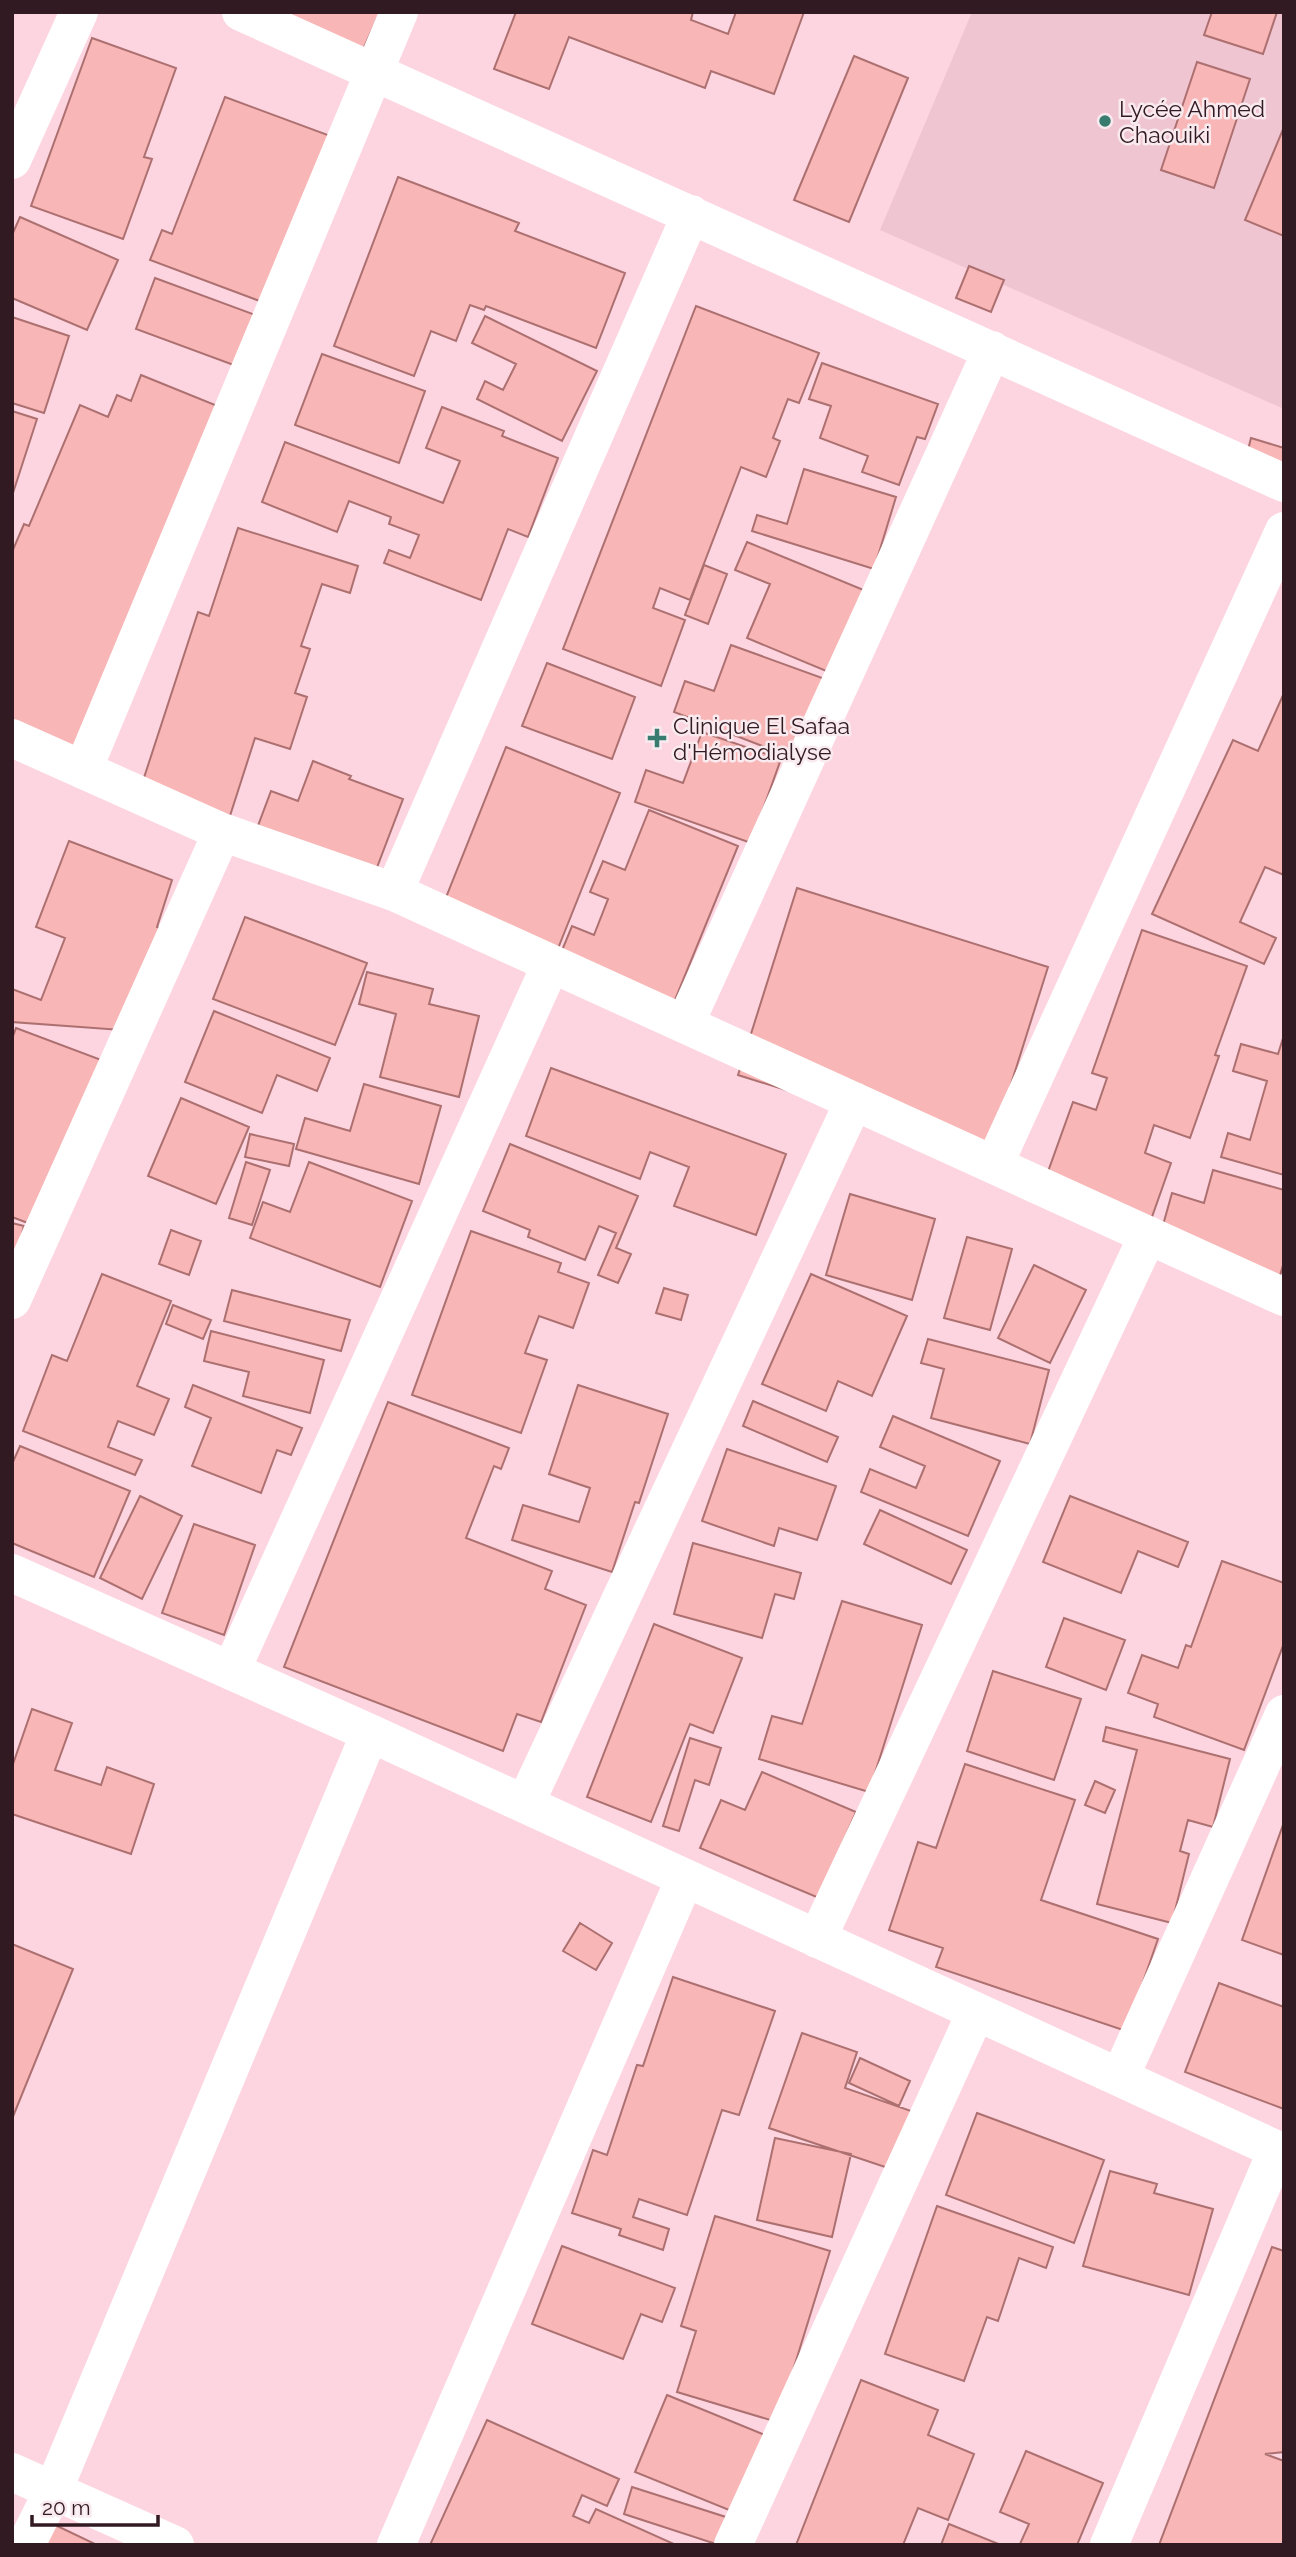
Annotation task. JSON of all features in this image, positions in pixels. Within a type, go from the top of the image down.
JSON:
[{"type":"street","points":[[12,160],[79,12]]},
{"type":"street","points":[[240,12],[1284,482]]},
{"type":"street","points":[[83,770],[398,12]]},
{"type":"street","points":[[394,892],[691,214]]},
{"type":"street","points":[[685,1024],[992,350]]},
{"type":"street","points":[[994,1165],[1284,531]]},
{"type":"street","points":[[12,738],[222,832],[394,892],[1284,1297]]},
{"type":"street","points":[[12,1300],[222,832]]},
{"type":"street","points":[[231,1671],[551,964]]},
{"type":"street","points":[[525,1804],[854,1101]]},
{"type":"street","points":[[817,1939],[1148,1235]]},
{"type":"street","points":[[12,1573],[370,1733],[1280,2151],[1109,2545]]},
{"type":"street","points":[[1120,2077],[1284,1714]]},
{"type":"street","points":[[26,2545],[54,2491],[370,1733]]},
{"type":"street","points":[[396,2545],[685,1878]]},
{"type":"street","points":[[733,2545],[976,2012]]},
{"type":"street","points":[[12,2472],[175,2545]]},
{"type":"shaded area","name":"Lycée Ahmed Chaouiki","points":[[972,12],[1284,12],[1284,409],[880,230]]},
{"type":"building","points":[[273,12],[380,12],[362,52]]},
{"type":"building","points":[[516,12],[693,12],[691,20],[728,34],[736,12],[804,12],[774,94],[711,71],[705,88],[569,37],[549,89],[494,69]]},
{"type":"building","points":[[1212,12],[1277,12],[1263,54],[1204,35]]},
{"type":"building","points":[[92,38],[176,68],[144,157],[152,159],[123,239],[31,206]]},
{"type":"building","points":[[854,56],[908,78],[849,222],[794,200]]},
{"type":"building","points":[[1197,62],[1250,79],[1214,188],[1161,170]]},
{"type":"building","points":[[225,97],[344,141],[281,309],[150,260],[162,230],[172,234]]},
{"type":"building","points":[[1284,127],[1284,236],[1245,220]]},
{"type":"building","points":[[398,177],[519,223],[515,231],[625,273],[596,348],[486,306],[484,310],[470,305],[456,341],[431,331],[414,376],[334,346]]},
{"type":"building","points":[[20,217],[118,260],[87,330],[12,298],[12,235]]},
{"type":"building","points":[[969,266],[1004,280],[991,312],[956,298]]},
{"type":"building","points":[[155,278],[258,316],[239,367],[136,329]]},
{"type":"building","points":[[696,306],[819,353],[799,403],[788,399],[773,438],[780,441],[766,477],[741,467],[690,600],[660,588],[653,608],[685,620],[661,686],[563,649]]},
{"type":"building","points":[[485,316],[597,371],[562,441],[477,399],[485,381],[503,390],[516,364],[472,343]]},
{"type":"building","points":[[12,317],[69,336],[44,413],[12,403]]},
{"type":"building","points":[[322,354],[425,391],[399,463],[295,425]]},
{"type":"building","points":[[822,363],[938,404],[925,439],[917,437],[899,485],[862,472],[868,456],[820,438],[831,406],[809,399]]},
{"type":"building","points":[[141,375],[220,407],[72,761],[12,736],[12,552],[24,524],[29,526],[80,405],[108,417],[117,395],[131,401]]},
{"type":"building","points":[[442,407],[504,431],[502,436],[558,458],[528,537],[508,529],[481,600],[384,563],[389,550],[410,558],[419,535],[389,524],[391,517],[349,501],[337,532],[262,502],[285,442],[443,503],[460,461],[426,448]]},
{"type":"building","points":[[12,411],[37,419],[12,496]]},
{"type":"building","points":[[1251,438],[1284,448],[1284,469],[1246,458]]},
{"type":"building","points":[[804,469],[896,497],[874,569],[752,531],[757,515],[787,524]]},
{"type":"building","points":[[238,528],[358,566],[350,593],[322,584],[301,646],[310,649],[295,693],[307,697],[290,749],[255,738],[228,822],[139,793],[198,612],[209,616]]},
{"type":"building","points":[[747,542],[866,591],[831,673],[747,638],[770,584],[735,570]]},
{"type":"building","points":[[704,565],[727,574],[708,624],[685,615]]},
{"type":"building","points":[[731,645],[825,679],[796,759],[674,712],[685,681],[714,691]]},
{"type":"building","points":[[547,663],[635,697],[612,759],[522,726]]},
{"type":"building","points":[[1284,693],[1284,875],[1265,867],[1240,922],[1276,938],[1264,964],[1152,914],[1233,740],[1258,751]]},
{"type":"building","points":[[702,732],[781,759],[751,843],[635,802],[646,770],[683,783]]},
{"type":"building","points":[[506,747],[620,793],[551,966],[439,915]]},
{"type":"building","points":[[313,761],[351,776],[349,779],[403,799],[368,891],[250,847],[271,791],[298,801]]},
{"type":"building","points":[[649,810],[738,846],[668,1017],[554,970],[572,926],[594,935],[608,899],[590,892],[603,861],[625,870]]},
{"type":"building","points":[[69,841],[172,880],[157,927],[172,933],[135,1031],[12,1022],[12,989],[41,1000],[65,938],[36,927]]},
{"type":"building","points":[[797,888],[1048,967],[989,1154],[738,1075]]},
{"type":"building","points":[[245,917],[367,963],[335,1045],[213,999]]},
{"type":"building","points":[[1142,930],[1247,966],[1215,1055],[1219,1056],[1190,1138],[1154,1125],[1145,1153],[1171,1163],[1147,1231],[1040,1194],[1073,1102],[1096,1110],[1107,1078],[1092,1073]]},
{"type":"building","points":[[367,972],[433,989],[429,1004],[479,1016],[459,1097],[380,1077],[396,1014],[359,1004]]},
{"type":"building","points":[[214,1011],[330,1058],[317,1091],[277,1075],[262,1113],[185,1082]]},
{"type":"building","points":[[16,1028],[104,1061],[41,1228],[12,1217],[12,1039]]},
{"type":"building","points":[[1284,1035],[1284,1175],[1221,1157],[1228,1133],[1250,1140],[1267,1081],[1233,1071],[1241,1044],[1278,1054]]},
{"type":"building","points":[[551,1068],[786,1154],[756,1235],[674,1206],[689,1167],[650,1152],[640,1179],[526,1136]]},
{"type":"building","points":[[364,1084],[441,1106],[419,1184],[296,1149],[305,1118],[350,1131]]},
{"type":"building","points":[[181,1098],[249,1127],[216,1204],[148,1176]]},
{"type":"building","points":[[250,1134],[294,1144],[289,1166],[245,1157]]},
{"type":"building","points":[[510,1144],[638,1196],[616,1248],[631,1254],[618,1283],[598,1275],[616,1233],[599,1226],[585,1260],[528,1237],[530,1230],[483,1211]]},
{"type":"building","points":[[246,1162],[270,1170],[252,1225],[229,1218]]},
{"type":"building","points":[[309,1162],[412,1201],[380,1287],[250,1238],[263,1202],[290,1212]]},
{"type":"building","points":[[1213,1170],[1284,1190],[1284,1262],[1276,1289],[1158,1243],[1172,1193],[1204,1203]]},
{"type":"building","points":[[850,1194],[935,1219],[912,1300],[826,1275]]},
{"type":"building","points":[[12,1223],[24,1226],[12,1271]]},
{"type":"building","points":[[171,1230],[201,1241],[189,1275],[159,1264]]},
{"type":"building","points":[[471,1231],[561,1263],[558,1272],[589,1283],[573,1328],[539,1316],[525,1353],[547,1360],[521,1433],[412,1395]]},
{"type":"building","points":[[967,1237],[1012,1249],[990,1330],[944,1318]]},
{"type":"building","points":[[1034,1265],[1086,1290],[1050,1363],[998,1338]]},
{"type":"building","points":[[102,1274],[171,1301],[137,1386],[169,1399],[154,1435],[118,1421],[108,1447],[142,1460],[135,1475],[23,1431],[52,1355],[67,1361]]},
{"type":"building","points":[[811,1274],[907,1316],[872,1396],[838,1381],[826,1411],[762,1384]]},
{"type":"building","points":[[664,1288],[688,1295],[681,1320],[656,1313]]},
{"type":"building","points":[[232,1290],[350,1320],[341,1351],[224,1321]]},
{"type":"building","points":[[173,1305],[211,1320],[203,1339],[166,1324]]},
{"type":"building","points":[[211,1331],[324,1360],[310,1413],[243,1396],[249,1372],[204,1361]]},
{"type":"building","points":[[928,1339],[1049,1370],[1030,1444],[931,1418],[944,1369],[921,1363]]},
{"type":"building","points":[[193,1385],[302,1428],[291,1455],[277,1450],[261,1493],[192,1466],[211,1418],[185,1407]]},
{"type":"building","points":[[578,1385],[668,1414],[639,1503],[635,1502],[612,1572],[512,1540],[523,1505],[579,1522],[590,1488],[549,1474]]},
{"type":"building","points":[[753,1401],[838,1437],[827,1462],[743,1426]]},
{"type":"building","points":[[388,1402],[509,1448],[501,1469],[494,1466],[466,1538],[552,1571],[545,1589],[586,1605],[541,1722],[517,1714],[503,1751],[284,1667]]},
{"type":"building","points":[[893,1416],[1000,1461],[968,1536],[861,1492],[870,1469],[916,1488],[925,1466],[880,1447]]},
{"type":"building","points":[[20,1446],[130,1491],[94,1577],[12,1543],[12,1464]]},
{"type":"building","points":[[727,1449],[836,1486],[817,1540],[779,1528],[774,1546],[702,1521]]},
{"type":"building","points":[[140,1496],[182,1516],[142,1599],[100,1578]]},
{"type":"building","points":[[1070,1496],[1188,1542],[1178,1567],[1138,1551],[1121,1593],[1043,1562]]},
{"type":"building","points":[[880,1510],[967,1550],[951,1584],[864,1544]]},
{"type":"building","points":[[194,1524],[255,1545],[224,1635],[162,1613]]},
{"type":"building","points":[[693,1543],[801,1573],[794,1599],[775,1594],[762,1638],[674,1614]]},
{"type":"building","points":[[1222,1561],[1284,1583],[1284,1643],[1244,1750],[1154,1717],[1158,1704],[1128,1693],[1142,1655],[1178,1668],[1186,1645],[1191,1647]]},
{"type":"building","points":[[842,1601],[922,1625],[869,1792],[759,1759],[772,1716],[802,1724]]},
{"type":"building","points":[[1064,1618],[1125,1640],[1106,1690],[1046,1667]]},
{"type":"building","points":[[654,1624],[742,1658],[713,1733],[690,1724],[651,1822],[587,1797]]},
{"type":"building","points":[[993,1671],[1081,1699],[1054,1780],[967,1751]]},
{"type":"building","points":[[32,1709],[72,1723],[55,1770],[101,1785],[107,1767],[154,1784],[131,1854],[12,1814],[12,1767]]},
{"type":"building","points":[[1106,1727],[1230,1759],[1213,1827],[1188,1820],[1180,1851],[1189,1854],[1172,1923],[1097,1904],[1137,1750],[1103,1741]]},
{"type":"building","points":[[690,1738],[721,1748],[709,1785],[695,1780],[679,1831],[663,1826]]},
{"type":"building","points":[[965,1764],[1075,1800],[1041,1900],[1158,1939],[1126,2031],[936,1967],[943,1948],[889,1930],[918,1842],[936,1848]]},
{"type":"building","points":[[762,1772],[856,1812],[819,1898],[700,1848],[721,1800],[745,1810]]},
{"type":"building","points":[[1095,1781],[1115,1790],[1105,1813],[1085,1805]]},
{"type":"building","points":[[1284,1822],[1284,1955],[1242,1940]]},
{"type":"building","points":[[580,1923],[612,1943],[596,1970],[563,1951]]},
{"type":"building","points":[[12,1944],[73,1969],[12,2119]]},
{"type":"building","points":[[673,1977],[775,2011],[739,2115],[722,2110],[687,2215],[639,2199],[633,2217],[669,2229],[663,2250],[619,2235],[621,2229],[572,2213],[593,2150],[607,2155],[637,2065],[643,2066]]},
{"type":"building","points":[[1219,1983],[1284,2007],[1284,2109],[1185,2072]]},
{"type":"building","points":[[802,2033],[857,2052],[845,2088],[914,2112],[894,2170],[769,2128]]},
{"type":"building","points":[[860,2058],[910,2081],[899,2106],[849,2083]]},
{"type":"building","points":[[977,2113],[1104,2160],[1074,2243],[946,2195]]},
{"type":"building","points":[[775,2138],[851,2154],[832,2237],[757,2220]]},
{"type":"building","points":[[1110,2171],[1157,2184],[1154,2193],[1213,2209],[1189,2295],[1083,2266]]},
{"type":"building","points":[[937,2206],[1053,2247],[1046,2268],[1019,2258],[998,2321],[987,2317],[964,2381],[885,2354]]},
{"type":"building","points":[[715,2216],[830,2251],[777,2422],[677,2392],[696,2331],[681,2326]]},
{"type":"building","points":[[562,2246],[675,2288],[662,2322],[641,2314],[623,2359],[532,2324]]},
{"type":"building","points":[[1272,2247],[1284,2251],[1284,2452],[1265,2454],[1284,2461],[1284,2545],[1159,2545]]},
{"type":"building","points":[[861,2380],[938,2410],[928,2435],[974,2454],[948,2520],[918,2508],[903,2545],[796,2545]]},
{"type":"building","points":[[667,2395],[765,2435],[734,2512],[635,2472]]},
{"type":"building","points":[[487,2420],[619,2479],[607,2506],[582,2495],[573,2516],[589,2523],[596,2509],[676,2545],[430,2545]]},
{"type":"building","points":[[1026,2451],[1103,2483],[1077,2545],[1020,2544],[1029,2524],[1000,2512]]},
{"type":"building","points":[[632,2487],[729,2518],[719,2545],[624,2514]]},
{"type":"building","points":[[51,2523],[97,2545],[40,2545]]},
{"type":"building","points":[[949,2524],[1001,2545],[941,2545]]},
{"type":"place","name":"Lycée Ahmed Chaouiki","points":[[1105,121]]},
{"type":"place","name":"Clinique El Safaa d'Hémodialyse","points":[[657,738]]}]
